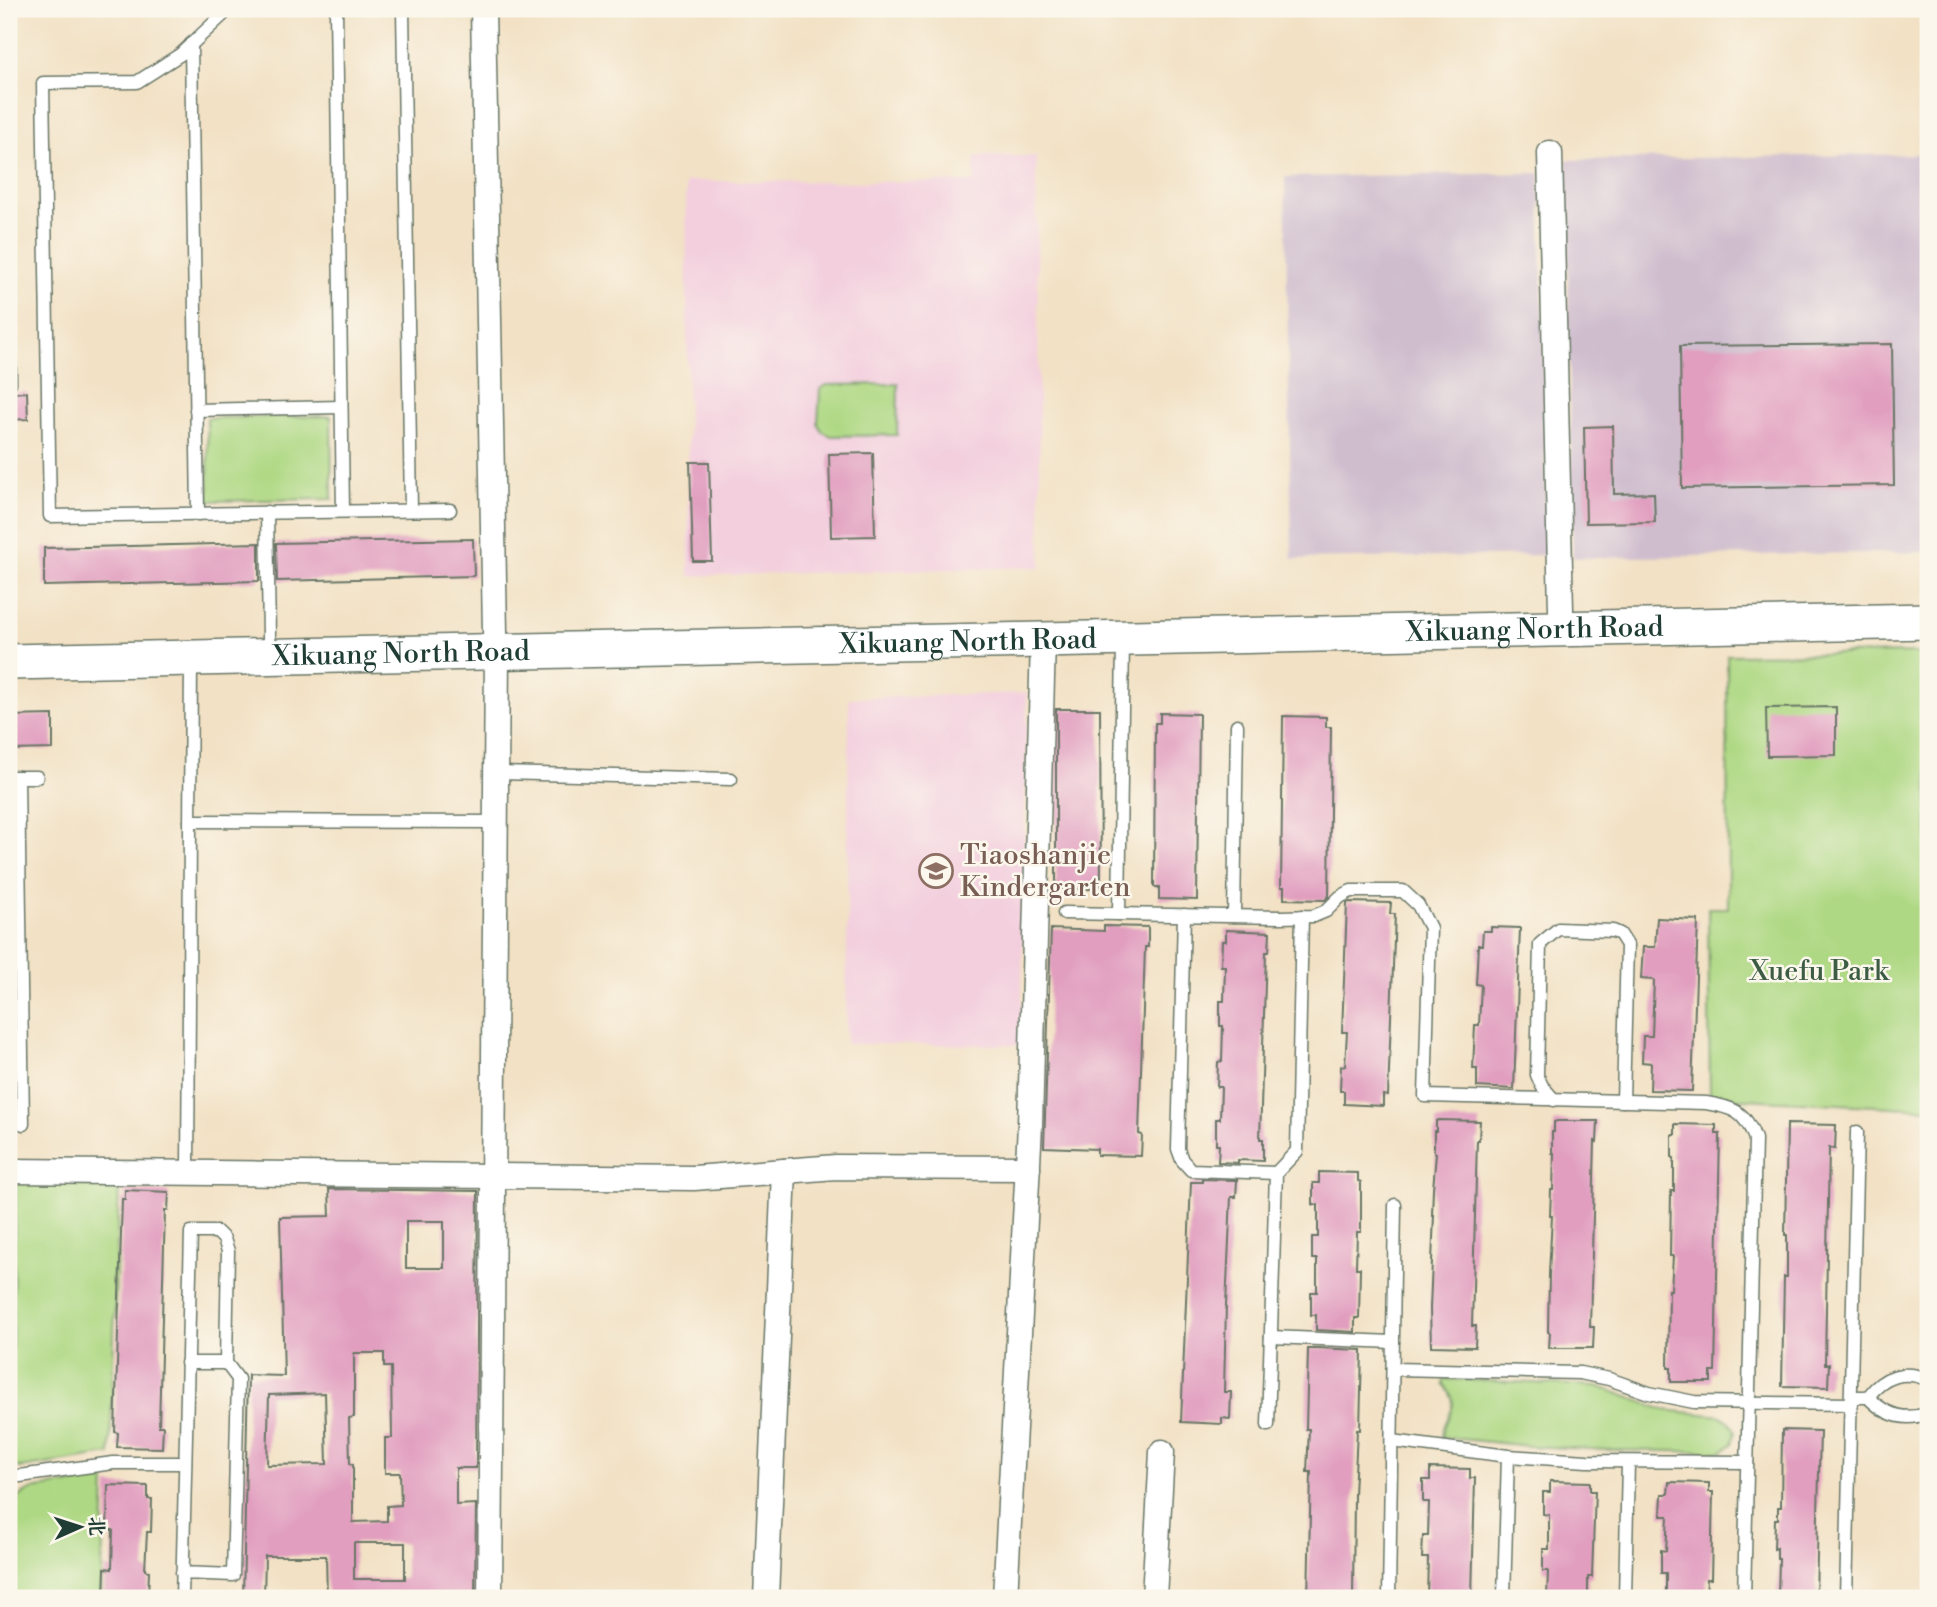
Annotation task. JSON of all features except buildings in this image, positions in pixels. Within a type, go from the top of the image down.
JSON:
[{"type":"main road","name":"Xikuang North Road","points":[[9,662],[191,657],[496,642],[1561,610],[1928,602]]},
{"type":"main road","name":"Xikuang North Road","points":[[9,642],[269,637],[496,642],[1043,640],[1928,621]]},
{"type":"street","points":[[483,9],[496,642],[490,1598]]},
{"type":"street","points":[[1550,153],[1561,610]]},
{"type":"street","points":[[1005,1598],[1028,1168],[1043,640]]},
{"type":"street","points":[[9,1171],[694,1178],[836,1167],[1028,1168]]},
{"type":"street","points":[[766,1598],[784,1171]]},
{"type":"street","points":[[1154,1598],[1162,1452]]},
{"type":"lane","points":[[229,9],[181,54],[137,82],[43,83],[50,516],[450,510]]},
{"type":"lane","points":[[336,9],[342,511]]},
{"type":"lane","points":[[403,9],[411,510]]},
{"type":"lane","points":[[191,44],[198,514]]},
{"type":"lane","points":[[9,294],[9,383]]},
{"type":"lane","points":[[196,410],[341,407]]},
{"type":"lane","points":[[267,512],[269,637]]},
{"type":"lane","points":[[1119,914],[1123,638]]},
{"type":"lane","points":[[188,1172],[191,657]]},
{"type":"lane","points":[[1234,916],[1237,725]]},
{"type":"lane","points":[[496,773],[732,779]]},
{"type":"lane","points":[[23,1124],[13,777],[37,777]]},
{"type":"lane","points":[[190,821],[495,822]]},
{"type":"lane","points":[[1064,914],[1314,916],[1326,911],[1340,897],[1351,891],[1403,891],[1418,905],[1430,928],[1425,1096],[1706,1103],[1725,1106],[1742,1115],[1755,1139],[1744,1598]]},
{"type":"lane","points":[[1184,915],[1178,1149],[1182,1160],[1191,1170],[1276,1173]]},
{"type":"lane","points":[[1268,1425],[1276,1173],[1297,1152],[1302,916]]},
{"type":"lane","points":[[1554,1100],[1537,1075],[1541,944],[1558,929],[1613,931],[1620,934],[1627,945],[1623,1101]]},
{"type":"lane","points":[[1846,1598],[1857,1132]]},
{"type":"lane","points":[[1389,1598],[1395,1205]]},
{"type":"lane","points":[[182,1573],[233,1575],[238,1378],[226,1363],[228,1251],[217,1232],[191,1232],[187,1363],[182,1573],[182,1598]]},
{"type":"lane","points":[[1271,1337],[1393,1342]]},
{"type":"lane","points":[[187,1363],[226,1363]]},
{"type":"lane","points":[[1393,1369],[1580,1373],[1609,1379],[1671,1399],[1694,1402],[1851,1400],[1868,1397],[1881,1383],[1899,1375],[1910,1374],[1928,1380]]},
{"type":"lane","points":[[1868,1397],[1876,1406],[1897,1417],[1909,1418],[1928,1413]]},
{"type":"lane","points":[[1392,1441],[1508,1456],[1587,1461],[1747,1462]]},
{"type":"lane","points":[[1504,1598],[1508,1456]]},
{"type":"lane","points":[[1625,1598],[1628,1462]]},
{"type":"lane","points":[[9,1475],[20,1476],[113,1463],[185,1463]]},
{"type":"shaded area","points":[[1928,154],[1928,552],[1573,558],[1566,160]]},
{"type":"shaded area","points":[[975,156],[1036,156],[1041,567],[689,576],[686,181],[974,182]]},
{"type":"shaded area","points":[[1540,173],[1547,555],[1292,559],[1285,177]]},
{"type":"shaded area","name":"Tiaoshanjie Kindergarten","points":[[1027,693],[1021,1045],[846,1044],[849,698]]},
{"type":"green space","points":[[898,384],[897,435],[831,436],[823,432],[818,424],[820,389],[827,385]]},
{"type":"green space","points":[[331,416],[332,499],[209,501],[207,418]]},
{"type":"green space","name":"Xuefu Park","points":[[1928,653],[1928,1109],[1710,1097],[1708,908],[1728,908],[1727,655]]},
{"type":"green space","points":[[16,1181],[119,1183],[110,1454],[21,1468],[9,1462]]},
{"type":"green space","points":[[1445,1379],[1597,1386],[1664,1410],[1721,1416],[1730,1422],[1735,1431],[1732,1444],[1721,1452],[1528,1446],[1442,1437],[1453,1405],[1443,1384]]},
{"type":"green space","points":[[105,1479],[101,1598],[9,1598],[9,1512],[17,1500],[37,1488]]},
{"type":"place","name":"Tiaoshanjie Kindergarten","points":[[936,871]]}]
